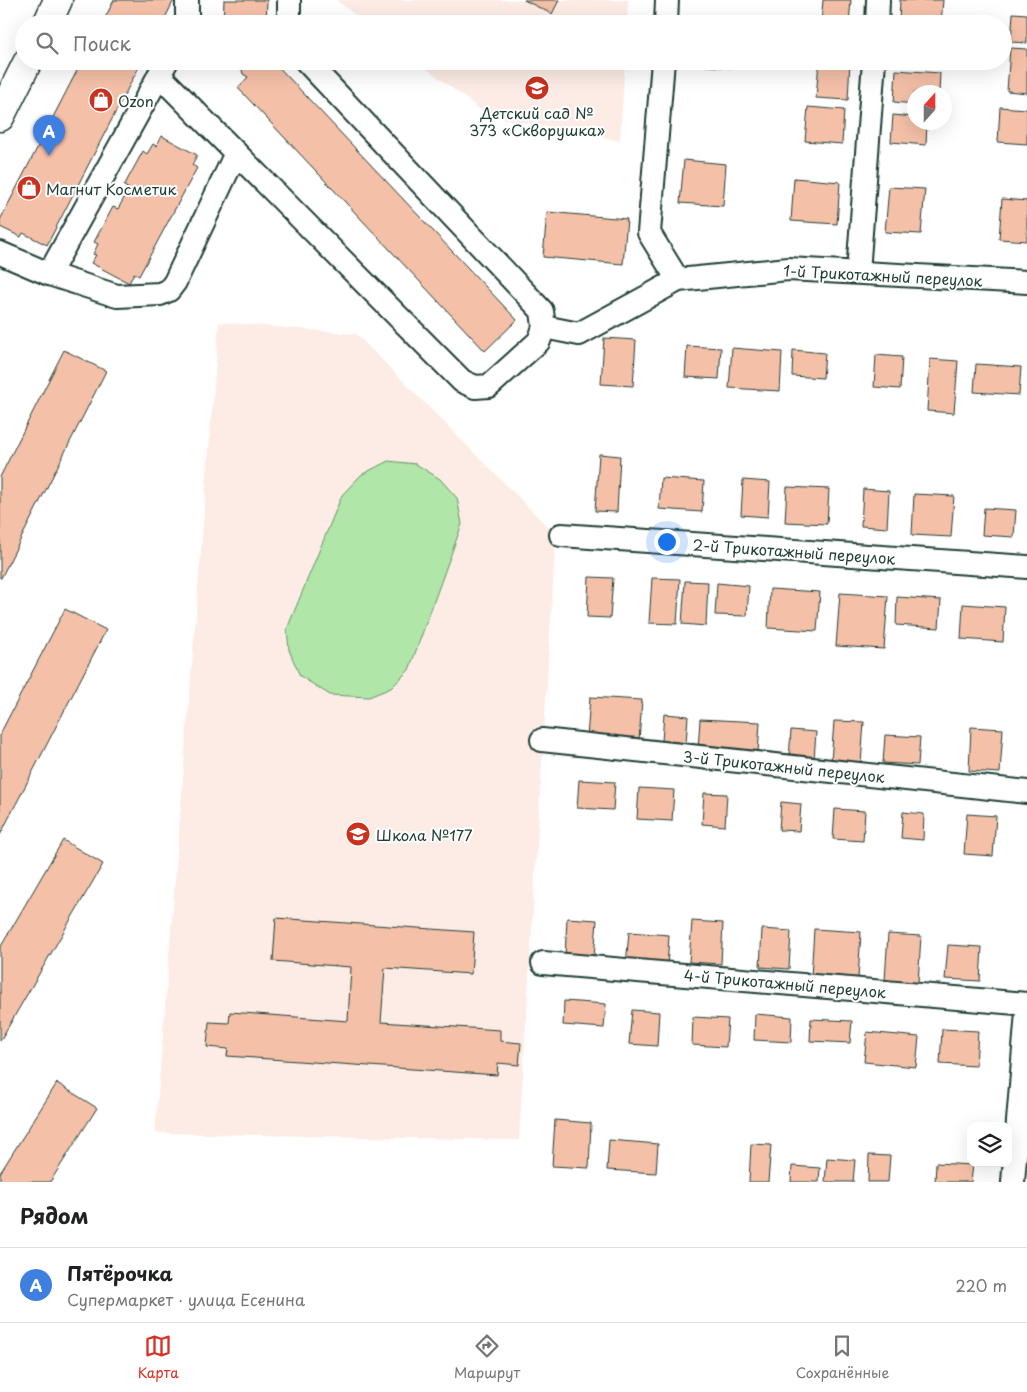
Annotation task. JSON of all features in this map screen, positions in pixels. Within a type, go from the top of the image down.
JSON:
[{"type":"street","points":[[51,15],[58,0]]},
{"type":"street","points":[[186,15],[187,0]]},
{"type":"street","points":[[289,0],[289,15]]},
{"type":"street","points":[[666,15],[667,0]]},
{"type":"street","points":[[877,15],[878,0]]},
{"type":"street","points":[[0,117],[24,70]]},
{"type":"street","points":[[49,274],[162,70]]},
{"type":"street","points":[[165,70],[236,153],[462,381],[475,387],[489,386],[539,341],[544,327],[542,311],[314,70]]},
{"type":"street","points":[[662,70],[650,234],[678,280]]},
{"type":"street","points":[[858,272],[873,70]]},
{"type":"street","points":[[0,252],[49,274],[117,296],[160,294],[169,290],[175,282],[236,153]]},
{"type":"street","name":"1-й Трикотажный переулок","points":[[544,327],[579,334],[678,280],[788,269],[1027,282]]},
{"type":"street","name":"2-й Трикотажный переулок","points":[[561,535],[1027,567]]},
{"type":"street","name":"3-й Трикотажный переулок","points":[[542,740],[1027,792]]},
{"type":"street","name":"4-й Трикотажный переулок","points":[[543,963],[1027,1004]]},
{"type":"street","points":[[1013,1182],[1027,1012]]},
{"type":"shaded area","points":[[336,0],[628,0],[627,15],[355,15]]},
{"type":"shaded area","name":"Детский сад № 373 «Скворушка»","points":[[429,70],[624,70],[620,141],[487,115]]},
{"type":"shaded area","name":"Школа №177","points":[[219,322],[356,334],[556,535],[519,1140],[155,1133]]},
{"type":"green space","points":[[388,461],[416,464],[440,479],[457,498],[462,524],[409,670],[391,688],[369,697],[330,695],[300,676],[289,650],[287,629],[342,495],[361,475]]},
{"type":"building","points":[[114,0],[174,0],[166,15],[106,15]]},
{"type":"building","points":[[224,0],[267,0],[266,15],[223,15]]},
{"type":"building","points":[[524,0],[559,0],[552,14]]},
{"type":"building","points":[[823,0],[851,0],[850,15],[822,15]]},
{"type":"building","points":[[900,0],[943,0],[942,15],[899,15]]},
{"type":"building","points":[[1013,13],[1027,14],[1027,43],[1012,42]]},
{"type":"building","points":[[1012,48],[1027,49],[1027,93],[1007,91],[1008,70],[1012,70]]},
{"type":"building","points":[[77,70],[137,70],[47,245],[23,233],[21,237],[0,227],[0,220]]},
{"type":"building","points":[[242,70],[281,70],[517,320],[485,351],[238,88],[248,77],[243,74]]},
{"type":"building","points":[[818,70],[850,70],[848,100],[816,98]]},
{"type":"building","points":[[896,70],[940,73],[939,85],[907,85],[907,103],[894,102]]},
{"type":"building","points":[[808,107],[844,110],[842,144],[805,141]]},
{"type":"building","points":[[1000,107],[1027,109],[1027,144],[998,142]]},
{"type":"building","points":[[893,115],[907,116],[907,130],[927,130],[926,145],[891,142]]},
{"type":"building","points":[[162,136],[197,155],[192,165],[197,168],[139,276],[134,273],[129,283],[91,263],[96,255],[93,254],[98,244],[94,242],[113,207],[118,209],[129,189],[124,186],[143,151],[147,154],[153,144],[156,146]]},
{"type":"building","points":[[684,160],[726,164],[723,206],[680,203]]},
{"type":"building","points":[[794,178],[840,182],[837,224],[791,221]]},
{"type":"building","points":[[889,187],[925,189],[921,234],[885,232]]},
{"type":"building","points":[[1002,199],[1027,201],[1027,241],[999,239]]},
{"type":"building","points":[[547,212],[627,219],[623,264],[543,257]]},
{"type":"building","points":[[604,338],[636,340],[633,386],[601,384]]},
{"type":"building","points":[[687,346],[721,348],[719,379],[685,377]]},
{"type":"building","points":[[732,348],[782,352],[780,391],[729,388]]},
{"type":"building","points":[[64,350],[106,371],[0,578],[0,477]]},
{"type":"building","points":[[793,350],[825,353],[823,378],[792,376]]},
{"type":"building","points":[[876,355],[902,357],[900,389],[874,387]]},
{"type":"building","points":[[930,359],[958,361],[954,413],[927,411]]},
{"type":"building","points":[[976,364],[1021,367],[1019,395],[974,392]]},
{"type":"building","points":[[599,454],[620,456],[617,512],[595,511]]},
{"type":"building","points":[[661,478],[704,481],[702,512],[659,509]]},
{"type":"building","points":[[743,480],[770,482],[768,517],[741,515]]},
{"type":"building","points":[[787,487],[829,489],[827,524],[785,522]]},
{"type":"building","points":[[863,489],[889,491],[887,528],[861,526]]},
{"type":"building","points":[[914,494],[954,496],[951,537],[912,535]]},
{"type":"building","points":[[984,508],[1016,510],[1014,537],[982,535]]},
{"type":"building","points":[[589,577],[613,578],[610,618],[587,617]]},
{"type":"building","points":[[652,578],[680,579],[677,624],[649,623]]},
{"type":"building","points":[[685,581],[708,582],[706,626],[682,624]]},
{"type":"building","points":[[717,583],[749,586],[747,616],[715,615]]},
{"type":"building","points":[[770,589],[820,592],[817,631],[768,628]]},
{"type":"building","points":[[840,593],[888,596],[884,649],[836,646]]},
{"type":"building","points":[[897,597],[941,600],[939,628],[896,625]]},
{"type":"building","points":[[963,604],[1005,607],[1003,642],[961,639]]},
{"type":"building","points":[[65,609],[106,630],[0,835],[0,734]]},
{"type":"building","points":[[590,697],[642,700],[639,741],[587,738]]},
{"type":"building","points":[[664,714],[688,716],[686,743],[662,741]]},
{"type":"building","points":[[700,719],[760,722],[758,754],[698,750]]},
{"type":"building","points":[[834,721],[864,722],[861,764],[831,762]]},
{"type":"building","points":[[971,727],[1003,729],[1000,773],[969,771]]},
{"type":"building","points":[[791,730],[816,732],[814,760],[789,759]]},
{"type":"building","points":[[885,735],[920,737],[918,765],[883,763]]},
{"type":"building","points":[[579,780],[615,782],[613,810],[577,808]]},
{"type":"building","points":[[639,788],[674,790],[672,821],[637,819]]},
{"type":"building","points":[[704,793],[727,794],[725,826],[702,824]]},
{"type":"building","points":[[781,802],[801,804],[799,831],[779,830]]},
{"type":"building","points":[[835,809],[865,811],[863,841],[833,839]]},
{"type":"building","points":[[903,812],[924,814],[923,840],[901,838]]},
{"type":"building","points":[[967,814],[996,816],[993,856],[964,854]]},
{"type":"building","points":[[63,840],[103,864],[0,1041],[0,948]]},
{"type":"building","points":[[276,918],[474,932],[471,974],[385,968],[381,1022],[500,1030],[500,1041],[521,1043],[519,1065],[498,1063],[497,1075],[227,1056],[228,1049],[207,1047],[209,1022],[229,1023],[230,1012],[348,1021],[351,967],[273,961]]},
{"type":"building","points":[[567,918],[597,920],[594,958],[565,956]]},
{"type":"building","points":[[692,921],[723,923],[721,964],[689,962]]},
{"type":"building","points":[[762,929],[791,931],[789,969],[760,967]]},
{"type":"building","points":[[814,929],[861,932],[858,979],[811,977]]},
{"type":"building","points":[[629,932],[669,935],[667,968],[626,965]]},
{"type":"building","points":[[888,934],[921,936],[918,983],[885,980]]},
{"type":"building","points":[[948,945],[982,947],[980,981],[945,979]]},
{"type":"building","points":[[564,1001],[606,1004],[604,1028],[563,1025]]},
{"type":"building","points":[[632,1010],[659,1012],[657,1046],[629,1044]]},
{"type":"building","points":[[755,1014],[792,1017],[791,1042],[754,1040]]},
{"type":"building","points":[[693,1017],[728,1019],[726,1047],[692,1045]]},
{"type":"building","points":[[811,1019],[852,1021],[850,1043],[810,1041]]},
{"type":"building","points":[[942,1029],[978,1031],[976,1066],[940,1064]]},
{"type":"building","points":[[867,1032],[919,1037],[916,1067],[864,1062]]},
{"type":"building","points":[[57,1083],[97,1108],[50,1182],[0,1182],[0,1173]]},
{"type":"building","points":[[555,1120],[591,1123],[589,1168],[552,1166]]},
{"type":"building","points":[[609,1140],[658,1144],[656,1173],[607,1170]]},
{"type":"building","points":[[751,1144],[771,1145],[768,1182],[749,1182]]},
{"type":"building","points":[[869,1155],[890,1156],[888,1182],[868,1182]]},
{"type":"building","points":[[827,1158],[855,1160],[853,1182],[825,1182]]},
{"type":"building","points":[[936,1163],[967,1165],[967,1167],[973,1167],[971,1182],[935,1182]]},
{"type":"building","points":[[792,1166],[820,1168],[819,1182],[791,1182]]},
{"type":"place","name":"Детский сад № 373 «Скворушка»","points":[[537,88]]},
{"type":"place","name":"Ozon","points":[[101,100]]},
{"type":"place","name":"Пятёрочка","points":[[49,156]]},
{"type":"place","name":"Магнит Косметик","points":[[29,188]]},
{"type":"place","name":"Школа №177","points":[[358,834]]}]
